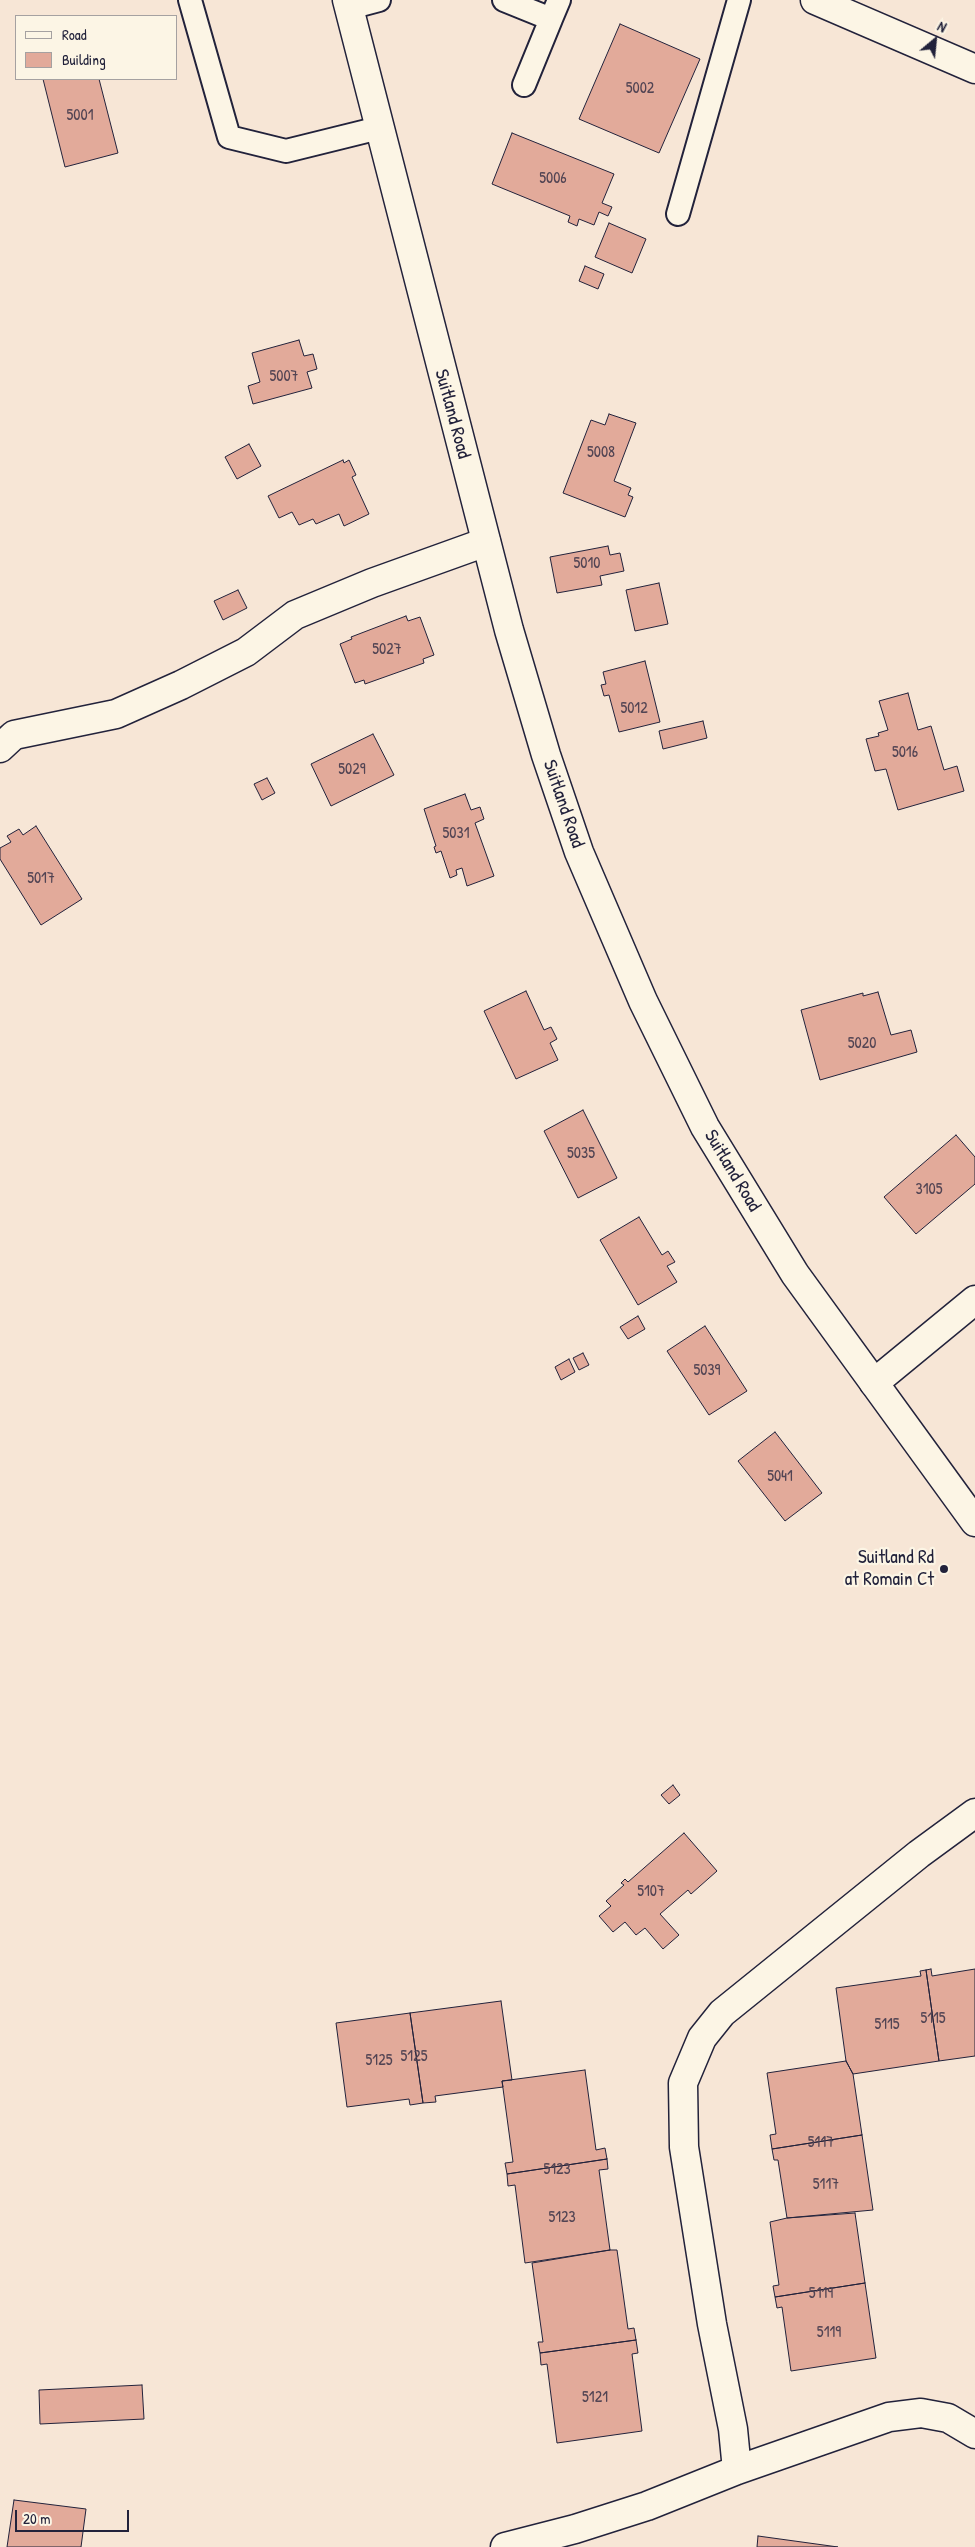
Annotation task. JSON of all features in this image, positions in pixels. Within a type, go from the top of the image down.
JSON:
[{"type":"street","points":[[815,0],[864,10],[975,69]]},
{"type":"street","name":"Suitland Road","points":[[348,4],[486,542],[541,737],[578,852],[642,1001],[705,1127],[795,1274],[975,1522]]},
{"type":"street","points":[[0,748],[14,735],[116,714],[181,685],[246,652],[295,615],[372,583],[486,542]]},
{"type":"street","points":[[874,1383],[975,1300]]},
{"type":"street","points":[[737,2470],[733,2429],[712,2324],[684,2147],[682,2083],[702,2038],[722,2013],[919,1854],[975,1813]]},
{"type":"street","points":[[505,2547],[575,2529],[647,2506],[737,2470],[889,2417],[920,2413],[948,2418],[975,2434]]},
{"type":"lane","points":[[190,0],[228,137],[286,150],[379,128]]},
{"type":"lane","points":[[348,4],[379,0]]},
{"type":"lane","points":[[504,0],[555,9],[524,85]]},
{"type":"lane","points":[[678,214],[739,0]]},
{"type":"building","points":[[620,24],[700,59],[659,153],[579,119]]},
{"type":"building","points":[[43,80],[99,80],[118,153],[65,167]]},
{"type":"building","points":[[512,133],[614,174],[602,203],[612,207],[608,216],[599,212],[594,225],[579,219],[577,226],[568,222],[570,216],[492,184]]},
{"type":"building","points":[[609,223],[646,239],[632,273],[595,257]]},
{"type":"building","points":[[585,266],[604,274],[598,289],[579,281]]},
{"type":"building","points":[[299,340],[304,356],[313,354],[317,369],[307,372],[312,388],[253,404],[248,386],[260,382],[252,353]]},
{"type":"building","points":[[609,414],[636,423],[614,481],[631,488],[628,495],[633,497],[625,517],[563,493],[591,420],[605,425]]},
{"type":"building","points":[[249,444],[261,466],[237,479],[225,457]]},
{"type":"building","points":[[343,460],[344,463],[349,460],[356,475],[352,477],[369,514],[344,526],[339,514],[316,524],[313,519],[299,525],[292,512],[279,518],[268,496]]},
{"type":"building","points":[[608,546],[610,555],[620,553],[624,571],[600,576],[602,585],[557,593],[550,557]]},
{"type":"building","points":[[659,583],[668,624],[635,631],[626,590]]},
{"type":"building","points":[[238,590],[247,608],[223,620],[214,601]]},
{"type":"building","points":[[406,616],[408,621],[420,617],[434,655],[423,659],[424,663],[365,684],[364,680],[355,683],[340,644],[352,639],[351,637]]},
{"type":"building","points":[[645,661],[660,722],[619,732],[609,695],[604,696],[601,685],[606,684],[603,672]]},
{"type":"building","points":[[908,693],[918,730],[931,726],[944,770],[957,766],[964,791],[898,810],[886,769],[875,771],[866,739],[879,736],[878,733],[888,730],[879,701]]},
{"type":"building","points":[[703,721],[707,738],[663,749],[659,731]]},
{"type":"building","points":[[373,734],[394,775],[331,806],[311,764]]},
{"type":"building","points":[[267,778],[275,793],[262,800],[254,784]]},
{"type":"building","points":[[465,794],[471,810],[480,807],[484,819],[475,823],[494,876],[467,886],[462,868],[456,870],[457,875],[450,878],[441,851],[436,853],[434,847],[436,846],[424,809]]},
{"type":"building","points":[[36,826],[82,899],[41,925],[0,859],[0,848],[11,842],[7,836],[19,829],[23,835]]},
{"type":"building","points":[[526,991],[544,1030],[551,1027],[557,1039],[550,1043],[558,1060],[516,1079],[484,1011]]},
{"type":"building","points":[[878,992],[891,1035],[911,1030],[917,1052],[820,1080],[801,1010],[863,993],[863,996]]},
{"type":"building","points":[[583,1110],[617,1178],[578,1198],[544,1131]]},
{"type":"building","points":[[956,1135],[975,1157],[975,1184],[916,1234],[884,1197]]},
{"type":"building","points":[[639,1217],[662,1255],[668,1251],[675,1262],[667,1266],[677,1282],[638,1305],[600,1240]]},
{"type":"building","points":[[638,1316],[645,1329],[628,1339],[620,1327]]},
{"type":"building","points":[[705,1326],[747,1391],[709,1415],[667,1351]]},
{"type":"building","points":[[583,1353],[589,1365],[579,1370],[573,1358]]},
{"type":"building","points":[[569,1359],[575,1372],[561,1380],[555,1367]]},
{"type":"building","points":[[775,1432],[822,1493],[785,1521],[738,1461]]},
{"type":"building","points":[[673,1785],[680,1795],[669,1804],[661,1795]]},
{"type":"building","points":[[684,1833],[717,1871],[691,1894],[688,1890],[660,1914],[679,1935],[663,1949],[645,1928],[636,1935],[625,1922],[613,1932],[599,1916],[611,1906],[606,1901],[624,1885],[621,1883],[625,1879],[628,1882]]},
{"type":"building","points":[[931,1969],[932,1976],[975,1969],[975,2056],[939,2061],[926,1970]]},
{"type":"building","points":[[926,1970],[939,2061],[853,2074],[846,2061],[836,1988],[921,1976],[920,1971]]},
{"type":"building","points":[[501,2001],[512,2080],[502,2081],[503,2087],[435,2096],[436,2102],[423,2103],[410,2013]]},
{"type":"building","points":[[410,2013],[423,2103],[410,2105],[409,2099],[347,2107],[336,2023]]},
{"type":"building","points":[[846,2061],[853,2074],[862,2135],[772,2149],[770,2135],[776,2134],[767,2073]]},
{"type":"building","points":[[585,2070],[596,2150],[605,2148],[607,2159],[507,2174],[505,2163],[513,2162],[502,2081]]},
{"type":"building","points":[[862,2135],[873,2210],[787,2218],[778,2160],[774,2160],[772,2149]]},
{"type":"building","points":[[607,2159],[608,2169],[599,2170],[610,2250],[525,2263],[515,2185],[508,2186],[507,2174]]},
{"type":"building","points":[[855,2213],[865,2283],[775,2297],[773,2286],[779,2285],[770,2222],[787,2218]]},
{"type":"building","points":[[617,2250],[628,2329],[634,2328],[636,2340],[540,2353],[538,2342],[543,2342],[532,2263]]},
{"type":"building","points":[[865,2283],[876,2358],[791,2371],[782,2307],[777,2308],[775,2297]]},
{"type":"building","points":[[636,2340],[638,2353],[632,2354],[642,2431],[557,2443],[547,2364],[541,2365],[540,2353]]},
{"type":"building","points":[[142,2385],[144,2419],[40,2424],[39,2390]]},
{"type":"building","points":[[14,2500],[86,2509],[81,2547],[7,2547]]},
{"type":"building","points":[[758,2536],[838,2547],[757,2547]]},
{"type":"place","name":"Suitland Rd at Romain Ct","points":[[944,1569]]}]
